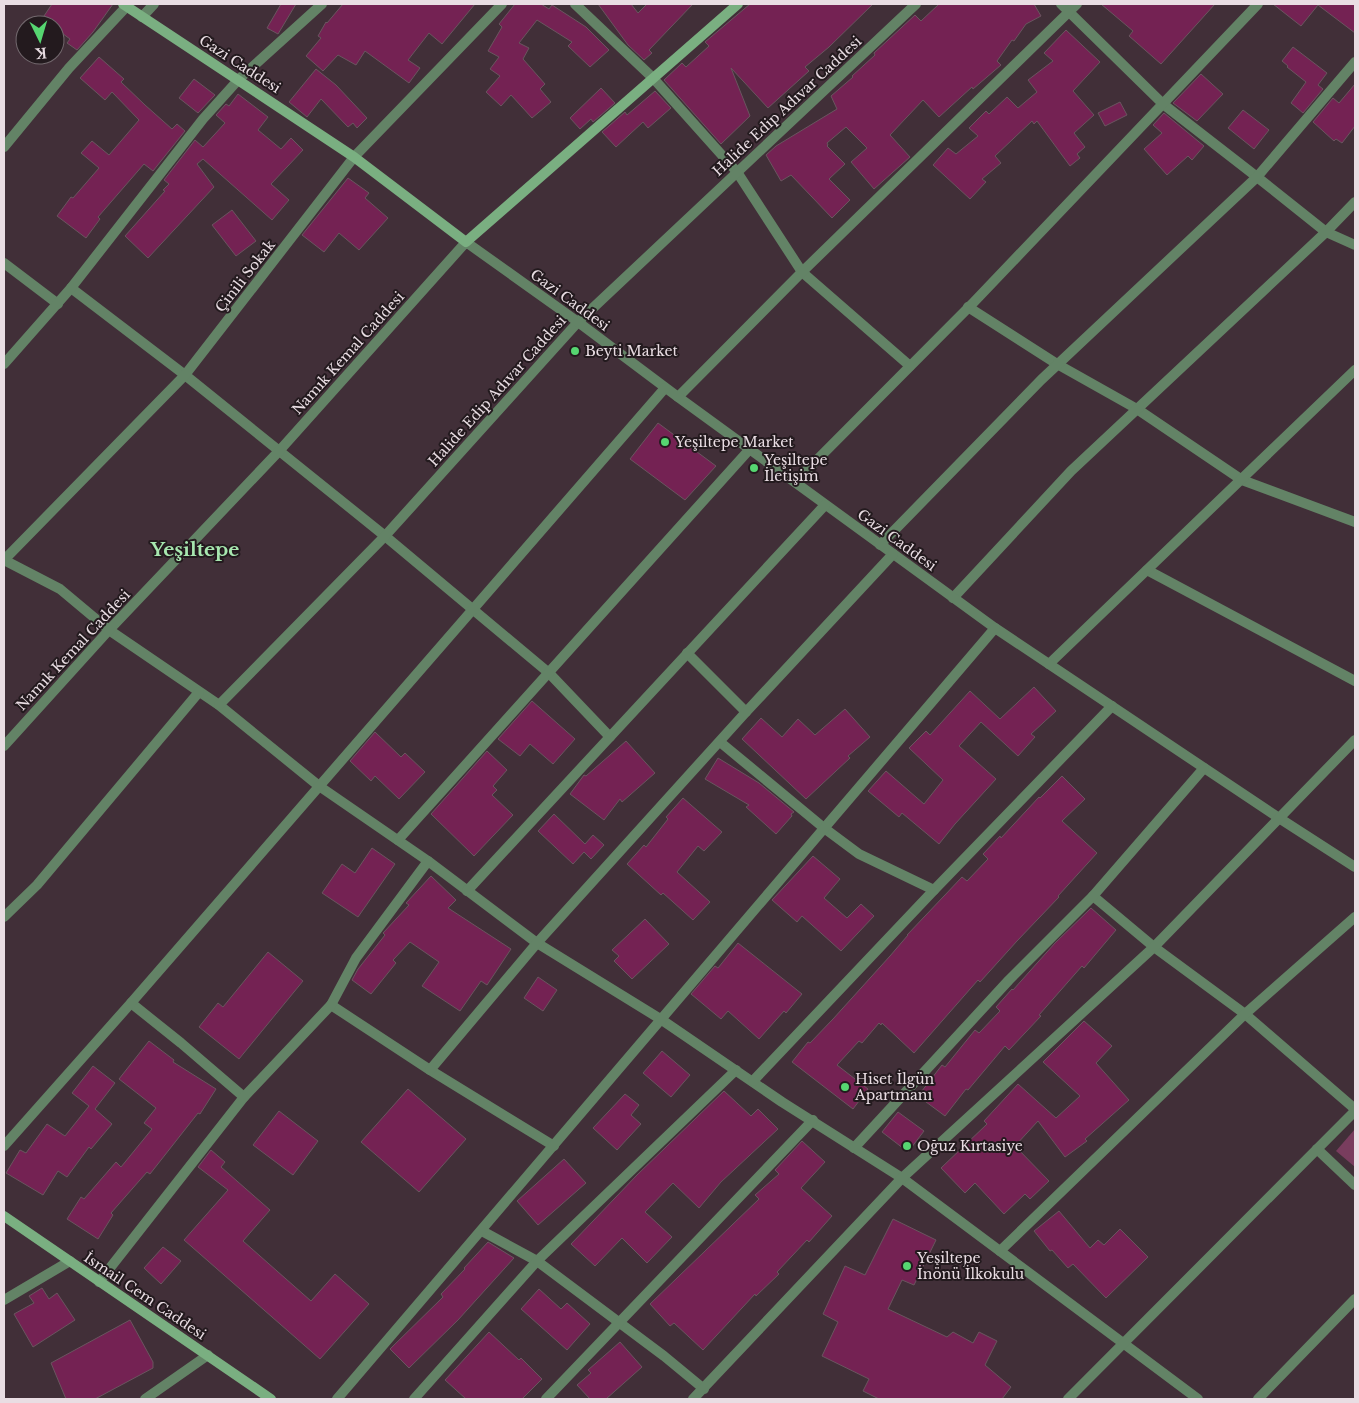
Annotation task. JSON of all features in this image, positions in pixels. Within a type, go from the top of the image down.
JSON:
[{"type":"street","points":[[142,17],[154,4]]},
{"type":"street","points":[[4,364],[71,288],[203,119],[239,79],[322,4]]},
{"type":"street","name":"Çinili Sokak","points":[[4,560],[185,375],[354,157],[502,4]]},
{"type":"street","points":[[575,4],[653,78],[737,172],[802,272],[910,366]]},
{"type":"street","name":"Namık Kemal Caddesi","points":[[4,746],[109,630],[280,450],[466,242],[738,4]]},
{"type":"street","name":"Halide Edip Adıvar Caddesi","points":[[219,705],[385,536],[578,322],[916,4]]},
{"type":"street","points":[[1061,4],[1073,8],[1163,104],[1326,232],[1355,245]]},
{"type":"street","points":[[794,482],[968,307],[1258,4]]},
{"type":"street","points":[[4,147],[69,68],[125,5]]},
{"type":"street","name":"Gazi Caddesi","points":[[125,5],[354,157],[466,242],[578,322],[749,450],[995,628],[1355,867]]},
{"type":"street","points":[[678,397],[802,272],[1073,8]]},
{"type":"street","points":[[880,545],[1057,364],[1257,177],[1355,62]]},
{"type":"street","points":[[953,598],[1071,471],[1326,232],[1355,202]]},
{"type":"street","points":[[4,263],[58,304]]},
{"type":"street","points":[[71,288],[280,450],[385,536],[549,673],[610,737]]},
{"type":"street","points":[[968,307],[1057,364],[1138,409],[1242,480],[1355,522]]},
{"type":"street","points":[[1049,664],[1355,370]]},
{"type":"street","points":[[4,1146],[131,1003],[665,388]]},
{"type":"street","points":[[398,840],[749,450]]},
{"type":"street","points":[[467,891],[825,504]]},
{"type":"street","points":[[430,1070],[537,943],[746,712],[893,554]]},
{"type":"street","points":[[4,560],[60,589],[109,630],[219,705],[319,786],[428,861],[537,943],[662,1020],[782,1102],[902,1178],[1198,1399]]},
{"type":"street","points":[[1147,570],[1355,681]]},
{"type":"street","points":[[338,1399],[995,628]]},
{"type":"street","points":[[687,653],[746,712]]},
{"type":"street","points":[[4,917],[37,885],[199,692]]},
{"type":"street","points":[[753,1081],[1112,706]]},
{"type":"street","points":[[693,1399],[902,1178],[1154,947],[1355,740]]},
{"type":"street","points":[[720,742],[824,828],[859,854],[934,890]]},
{"type":"street","points":[[854,1148],[1009,980],[1093,896],[1204,768]]},
{"type":"street","points":[[99,1282],[244,1097],[331,1006],[356,958],[428,861]]},
{"type":"street","points":[[1068,1399],[1355,1110],[1245,1014],[1154,947],[1093,896]]},
{"type":"street","points":[[1000,1251],[1245,1014],[1355,917]]},
{"type":"street","points":[[131,1003],[244,1097]]},
{"type":"street","points":[[331,1006],[430,1070],[554,1146]]},
{"type":"street","points":[[414,1399],[537,1261],[736,1070]]},
{"type":"street","points":[[546,1399],[813,1120]]},
{"type":"street","points":[[1317,1149],[1355,1185]]},
{"type":"street","name":"İsmail Cem Caddesi","points":[[4,1216],[271,1399]]},
{"type":"street","points":[[482,1231],[537,1261],[664,1356],[704,1389]]},
{"type":"street","points":[[4,1300],[70,1261]]},
{"type":"street","points":[[1258,1399],[1355,1299]]},
{"type":"street","points":[[145,1399],[208,1355]]},
{"type":"shaded area","points":[[1355,1129],[1355,1167],[1336,1151]]},
{"type":"building","points":[[52,4],[113,4],[93,32],[77,50],[67,43],[70,39],[65,35],[65,15],[45,15]]},
{"type":"building","points":[[281,4],[296,4],[278,34],[267,28]]},
{"type":"building","points":[[343,4],[475,4],[442,44],[429,33],[408,60],[420,68],[409,83],[365,51],[356,65],[338,55],[323,71],[306,56],[321,38],[318,36],[326,22]]},
{"type":"building","points":[[515,4],[541,4],[549,9],[552,5],[586,27],[609,50],[590,67],[568,46],[572,42],[537,20],[519,43],[529,48],[523,59],[545,84],[540,89],[551,102],[532,118],[511,95],[501,106],[486,92],[500,76],[490,69],[499,57],[488,51],[502,27],[499,24]]},
{"type":"building","points":[[598,4],[631,4],[638,13],[647,4],[693,4],[649,50],[652,53],[644,60],[628,45]]},
{"type":"building","points":[[750,4],[873,4],[829,47],[805,67],[809,71],[768,108],[731,68],[750,116],[721,144],[664,80],[682,63],[686,67],[709,46],[705,42]]},
{"type":"building","points":[[939,4],[1034,4],[1041,16],[1026,24],[1014,41],[1012,40],[997,61],[1001,65],[973,89],[972,87],[939,117],[923,100],[890,135],[910,157],[874,189],[851,162],[867,148],[846,127],[827,143],[827,146],[845,164],[829,179],[850,200],[832,218],[791,175],[781,181],[766,155],[776,146],[837,109],[831,96],[853,77],[875,55],[874,53],[915,15],[921,21]]},
{"type":"building","points":[[1101,4],[1215,4],[1161,64],[1129,36],[1133,31]]},
{"type":"building","points":[[1273,4],[1355,4],[1355,33],[1318,5],[1301,26]]},
{"type":"building","points":[[1066,30],[1100,62],[1073,91],[1094,115],[1074,133],[1085,147],[1077,154],[1080,158],[1070,166],[1037,121],[1034,124],[1032,121],[995,156],[1001,163],[982,179],[986,182],[970,199],[933,165],[948,148],[956,154],[978,136],[969,128],[986,111],[989,114],[1007,97],[1018,108],[1037,92],[1028,80],[1053,61],[1044,53]]},
{"type":"building","points":[[1293,47],[1327,73],[1318,85],[1323,89],[1303,113],[1291,103],[1306,82],[1282,61]]},
{"type":"building","points":[[99,57],[124,79],[121,82],[172,129],[177,124],[185,131],[153,171],[144,164],[98,217],[100,219],[86,238],[57,216],[71,197],[73,198],[99,168],[81,153],[92,141],[109,155],[139,120],[112,92],[105,100],[80,78]]},
{"type":"building","points":[[316,69],[336,85],[367,118],[357,128],[353,123],[348,127],[321,99],[307,117],[289,102]]},
{"type":"building","points":[[1201,74],[1223,94],[1197,121],[1173,103]]},
{"type":"building","points":[[194,79],[215,95],[198,113],[179,98]]},
{"type":"building","points":[[1355,84],[1355,126],[1342,143],[1336,139],[1334,141],[1313,122],[1333,98],[1339,103]]},
{"type":"building","points":[[601,88],[615,103],[593,122],[591,119],[580,129],[570,118]]},
{"type":"building","points":[[655,91],[671,108],[648,128],[643,122],[616,147],[602,132],[625,112],[627,115]]},
{"type":"building","points":[[238,94],[268,117],[258,130],[281,149],[291,138],[303,150],[271,184],[289,200],[272,220],[203,159],[197,164],[214,187],[148,258],[125,236],[165,191],[163,190],[169,184],[164,180],[195,140],[203,147],[225,123],[216,115],[226,104],[229,106]]},
{"type":"building","points":[[1120,102],[1127,115],[1105,126],[1098,113]]},
{"type":"building","points":[[1243,110],[1269,130],[1254,149],[1228,128]]},
{"type":"building","points":[[1164,113],[1204,146],[1192,160],[1188,156],[1167,175],[1144,149],[1162,133],[1153,125]]},
{"type":"building","points":[[348,178],[369,193],[365,198],[388,218],[359,250],[339,233],[324,252],[302,235]]},
{"type":"building","points":[[232,210],[256,241],[236,256],[212,225]]},
{"type":"building","points":[[658,423],[716,466],[685,500],[630,459]]},
{"type":"building","points":[[1034,687],[1056,711],[1031,734],[1035,737],[1018,756],[981,722],[959,746],[996,779],[939,844],[902,813],[899,817],[868,791],[886,771],[924,804],[943,780],[909,748],[926,731],[930,735],[970,691],[1000,719]]},
{"type":"building","points":[[532,701],[575,739],[553,764],[530,744],[520,756],[498,739]]},
{"type":"building","points":[[845,709],[870,737],[848,756],[850,758],[806,799],[742,739],[761,718],[782,737],[798,719],[815,735]]},
{"type":"building","points":[[375,732],[401,757],[405,753],[425,772],[399,799],[375,776],[371,781],[350,761]]},
{"type":"building","points":[[626,741],[655,773],[622,802],[620,799],[604,820],[570,794],[584,775],[586,776]]},
{"type":"building","points":[[487,751],[507,770],[493,786],[497,790],[492,795],[513,815],[474,856],[431,814]]},
{"type":"building","points":[[718,758],[759,783],[794,812],[776,834],[746,807],[749,805],[705,779]]},
{"type":"building","points":[[1062,776],[1085,799],[1062,821],[1097,853],[980,982],[978,980],[914,1053],[882,1023],[881,1025],[879,1023],[862,1043],[859,1041],[837,1065],[868,1089],[853,1109],[792,1062],[808,1042],[810,1043],[833,1019],[907,935],[962,877],[967,881],[988,859],[983,854]]},
{"type":"building","points":[[683,798],[722,832],[704,851],[698,846],[677,872],[710,902],[693,920],[663,893],[661,895],[627,864],[644,845],[646,847],[668,819],[666,817]]},
{"type":"building","points":[[554,814],[585,844],[593,835],[604,845],[591,859],[584,852],[573,864],[538,831]]},
{"type":"building","points":[[372,848],[395,864],[358,917],[322,893],[342,864],[355,873]]},
{"type":"building","points":[[813,856],[840,879],[824,898],[847,918],[861,904],[874,916],[841,951],[802,916],[797,922],[772,900]]},
{"type":"building","points":[[431,876],[456,900],[448,908],[511,949],[487,985],[481,981],[460,1011],[422,986],[439,962],[410,942],[393,960],[396,963],[371,994],[352,980],[358,969],[385,935],[383,933],[409,905],[406,903]]},
{"type":"building","points":[[1091,908],[1116,930],[1084,968],[1082,966],[1039,1015],[1041,1016],[1009,1050],[1005,1046],[968,1090],[966,1089],[945,1116],[918,1096],[942,1065],[945,1067],[975,1030],[979,1033],[1000,1011],[996,1007],[1055,943]]},
{"type":"building","points":[[645,919],[669,944],[632,979],[614,961],[619,956],[612,950]]},
{"type":"building","points":[[738,943],[802,994],[786,1013],[784,1011],[759,1039],[728,1011],[721,1019],[691,994],[715,966],[718,968]]},
{"type":"building","points":[[268,952],[303,981],[239,1059],[199,1027],[218,1003],[223,1007]]},
{"type":"building","points":[[538,977],[557,990],[543,1011],[524,998]]},
{"type":"building","points":[[1084,1021],[1112,1046],[1096,1063],[1129,1100],[1085,1139],[1087,1141],[1065,1157],[1038,1121],[1015,1146],[1049,1181],[1030,1199],[1025,1194],[1004,1214],[975,1183],[965,1193],[941,1168],[987,1124],[984,1121],[1018,1084],[1056,1118],[1080,1096],[1043,1062]]},
{"type":"building","points":[[149,1041],[174,1060],[173,1062],[216,1089],[200,1114],[198,1113],[150,1174],[147,1172],[111,1213],[113,1215],[98,1239],[67,1219],[81,1197],[84,1199],[116,1162],[121,1167],[152,1129],[144,1123],[156,1108],[119,1079]]},
{"type":"building","points":[[662,1051],[690,1075],[671,1097],[643,1073]]},
{"type":"building","points":[[93,1066],[115,1083],[95,1109],[112,1124],[91,1149],[89,1147],[67,1177],[58,1171],[43,1195],[6,1173],[20,1150],[26,1153],[47,1124],[65,1136],[89,1106],[72,1093]]},
{"type":"building","points":[[408,1089],[466,1139],[419,1192],[361,1142]]},
{"type":"building","points":[[724,1091],[751,1116],[758,1109],[778,1129],[721,1182],[699,1208],[673,1183],[645,1212],[672,1237],[647,1263],[622,1238],[595,1266],[571,1244],[637,1175]]},
{"type":"building","points":[[625,1094],[639,1105],[631,1115],[641,1124],[617,1150],[593,1128]]},
{"type":"building","points":[[279,1111],[318,1141],[293,1175],[253,1145]]},
{"type":"building","points":[[898,1112],[924,1131],[908,1152],[882,1132]]},
{"type":"building","points":[[802,1141],[825,1162],[801,1188],[832,1216],[809,1242],[807,1240],[777,1272],[779,1274],[756,1296],[755,1294],[703,1350],[674,1323],[670,1326],[650,1304],[759,1199],[755,1195],[779,1174],[775,1170]]},
{"type":"building","points":[[211,1150],[225,1162],[221,1167],[270,1210],[243,1241],[311,1301],[335,1274],[369,1304],[320,1359],[184,1240],[228,1190],[198,1167]]},
{"type":"building","points":[[564,1159],[586,1183],[538,1225],[517,1201]]},
{"type":"building","points":[[1059,1211],[1090,1248],[1098,1240],[1104,1245],[1120,1229],[1148,1257],[1106,1298],[1073,1264],[1068,1268],[1052,1250],[1050,1251],[1034,1231]]},
{"type":"building","points":[[893,1219],[936,1240],[914,1285],[902,1280],[888,1309],[947,1337],[953,1332],[973,1343],[979,1332],[997,1341],[985,1365],[1011,1387],[1002,1399],[879,1399],[863,1391],[869,1379],[822,1356],[838,1322],[823,1314],[845,1266],[865,1275]]},
{"type":"building","points":[[488,1242],[514,1258],[458,1320],[409,1368],[390,1349],[443,1297],[441,1294]]},
{"type":"building","points":[[163,1247],[181,1261],[161,1284],[144,1268]]},
{"type":"building","points":[[42,1288],[49,1299],[57,1293],[75,1320],[33,1347],[14,1314],[34,1303],[29,1296]]},
{"type":"building","points":[[539,1289],[561,1309],[567,1303],[590,1324],[567,1350],[521,1309]]},
{"type":"building","points":[[130,1320],[153,1362],[153,1368],[95,1399],[66,1399],[51,1363]]},
{"type":"building","points":[[489,1332],[519,1360],[521,1358],[542,1379],[522,1399],[466,1399],[445,1380]]},
{"type":"building","points":[[620,1342],[642,1367],[606,1399],[590,1399],[577,1385],[591,1373],[588,1370]]},
{"type":"place","name":"Beyti Market","points":[[575,351]]},
{"type":"place","name":"Yeşiltepe Market","points":[[665,442]]},
{"type":"place","name":"Yeşiltepe İletişim","points":[[754,468]]},
{"type":"place","name":"Hiset İlgün Apartmanı","points":[[845,1087]]},
{"type":"place","name":"Oğuz Kırtasiye","points":[[907,1146]]},
{"type":"place","name":"Yeşiltepe İnönü İlkokulu","points":[[907,1266]]},
{"type":"district","name":"Yeşiltepe","points":[[195,549]]}]
